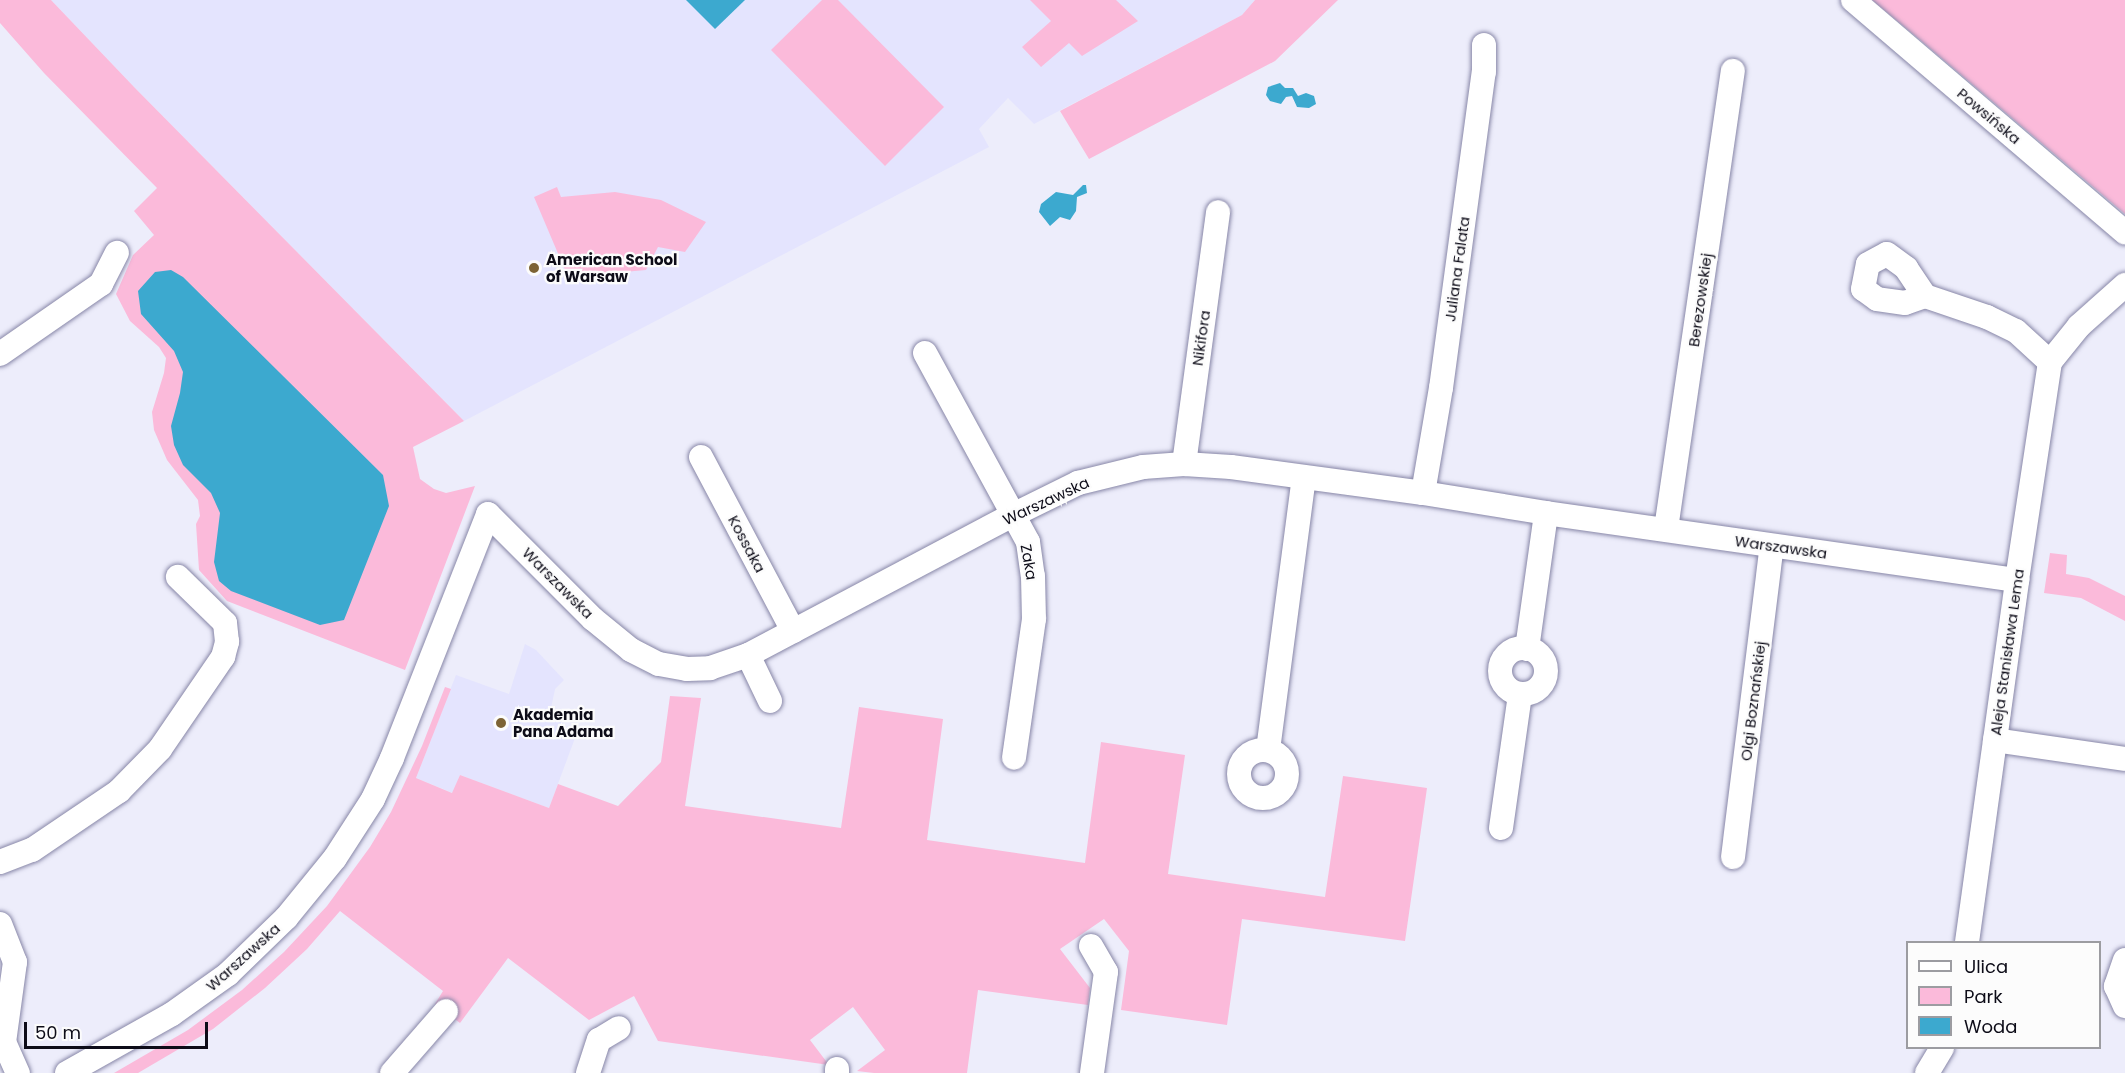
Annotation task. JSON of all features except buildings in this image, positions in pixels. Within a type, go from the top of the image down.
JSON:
[{"type":"street","name":"Powsińska","points":[[1853,0],[2125,232]]},
{"type":"street","name":"Juliana Falata","points":[[1423,493],[1451,319],[1484,72],[1484,45]]},
{"type":"street","name":"Berezowskiej","points":[[1666,529],[1733,71]]},
{"type":"street","name":"Nikifora","points":[[1184,464],[1218,212]]},
{"type":"street","points":[[0,354],[101,284],[117,253]]},
{"type":"street","name":"Aleja Stanisława Lema","points":[[1967,941],[2016,580],[2050,362],[2079,326],[2125,285]]},
{"type":"street","points":[[1925,296],[1987,316],[2016,331],[2050,362]]},
{"type":"street","name":"Zaka","points":[[925,353],[1011,516],[1028,542],[1033,576],[1034,618],[1014,758]]},
{"type":"street","name":"Kossaka","points":[[700,457],[793,631]]},
{"type":"street","name":"Warszawska","points":[[67,1073],[154,1025],[228,974],[286,918],[335,858],[373,799],[392,758],[488,514],[593,619],[644,658],[670,667],[699,669],[729,663],[748,655],[1078,483],[1143,467],[1184,464],[1232,467],[1423,493],[1546,513],[2016,580]]},
{"type":"street","points":[[1268,750],[1304,478]]},
{"type":"street","points":[[1501,828],[1520,694],[1509,690],[1503,682],[1500,673],[1501,664],[1514,650],[1527,649],[1546,513]]},
{"type":"street","name":"Olgi Boznańskiej","points":[[1732,857],[1772,546]]},
{"type":"street","points":[[0,862],[32,850],[119,791],[160,749],[223,657],[227,642],[225,623],[178,577]]},
{"type":"street","points":[[748,655],[770,701]]},
{"type":"street","points":[[1995,740],[2125,759]]},
{"type":"street","points":[[0,924],[15,962],[4,1042],[18,1073]]},
{"type":"street","points":[[1091,946],[1106,972],[1092,1073]]},
{"type":"street","points":[[2125,960],[2116,986],[2125,1006]]},
{"type":"street","points":[[392,1073],[446,1011]]},
{"type":"street","points":[[588,1073],[599,1040],[619,1028]]},
{"type":"street","points":[[1928,1073],[1941,1049]]},
{"type":"shaded area","name":"American School of Warsaw","points":[[51,0],[1255,0],[1242,15],[1034,124],[1008,98],[979,129],[989,147],[464,421]]},
{"type":"shaded area","name":"Akademia Pana Adama","points":[[525,644],[536,650],[564,680],[555,689],[551,708],[575,738],[549,808],[460,775],[453,793],[416,778],[456,675],[509,694]]},
{"type":"green space","points":[[0,0],[51,0],[464,421],[413,447],[420,479],[434,489],[446,493],[475,486],[405,670],[227,601],[199,570],[196,524],[200,516],[198,500],[167,460],[154,430],[152,412],[164,373],[166,358],[159,347],[130,321],[116,294],[133,255],[154,235],[134,211],[157,188],[44,73],[0,23]]},
{"type":"green space","points":[[822,0],[838,0],[944,107],[885,166],[771,50]]},
{"type":"green space","points":[[1030,0],[1116,0],[1138,21],[1082,56],[1069,43],[1041,67],[1022,47],[1051,21]]},
{"type":"green space","points":[[1255,0],[1338,0],[1275,61],[1089,159],[1060,111],[1242,15]]},
{"type":"green space","points":[[1872,0],[2125,0],[2125,214],[1919,39]]},
{"type":"green space","points":[[557,187],[561,197],[615,192],[661,200],[706,222],[685,252],[658,247],[646,270],[568,277],[534,197]]},
{"type":"green space","points":[[2050,553],[2067,555],[2066,574],[2089,578],[2125,596],[2125,621],[2081,598],[2044,593]]},
{"type":"green space","points":[[445,687],[451,689],[416,778],[452,793],[460,775],[549,808],[558,784],[618,806],[661,762],[670,696],[701,698],[685,806],[841,828],[859,707],[943,719],[927,840],[1085,863],[1101,742],[1185,755],[1168,874],[1325,897],[1343,776],[1427,788],[1405,941],[1242,919],[1227,1025],[1121,1010],[1129,951],[1104,919],[1060,949],[1090,988],[1088,1005],[978,990],[967,1073],[874,1073],[857,1071],[885,1050],[853,1007],[810,1040],[829,1065],[658,1041],[634,996],[589,1020],[508,958],[460,1023],[435,1004],[443,991],[340,911],[307,949],[265,988],[213,1029],[138,1073],[114,1073],[188,1030],[242,990],[284,952],[327,906],[370,847],[391,812],[422,746]]},
{"type":"water","points":[[686,0],[745,0],[715,29]]},
{"type":"water","points":[[1280,83],[1285,88],[1293,88],[1298,96],[1306,93],[1314,96],[1316,104],[1309,108],[1297,107],[1292,96],[1286,97],[1281,104],[1270,101],[1266,95],[1268,87]]},
{"type":"water","points":[[1083,185],[1086,185],[1087,193],[1077,197],[1076,211],[1070,220],[1060,217],[1050,226],[1039,212],[1041,204],[1056,192],[1073,195]]},
{"type":"water","points":[[171,270],[183,277],[383,475],[389,506],[344,620],[320,625],[231,591],[219,581],[214,562],[220,513],[211,493],[183,465],[174,445],[171,426],[183,372],[174,351],[141,314],[138,291],[155,272]]},
{"type":"place","name":"American School of Warsaw","points":[[534,268]]},
{"type":"place","name":"Akademia Pana Adama","points":[[501,723]]}]
